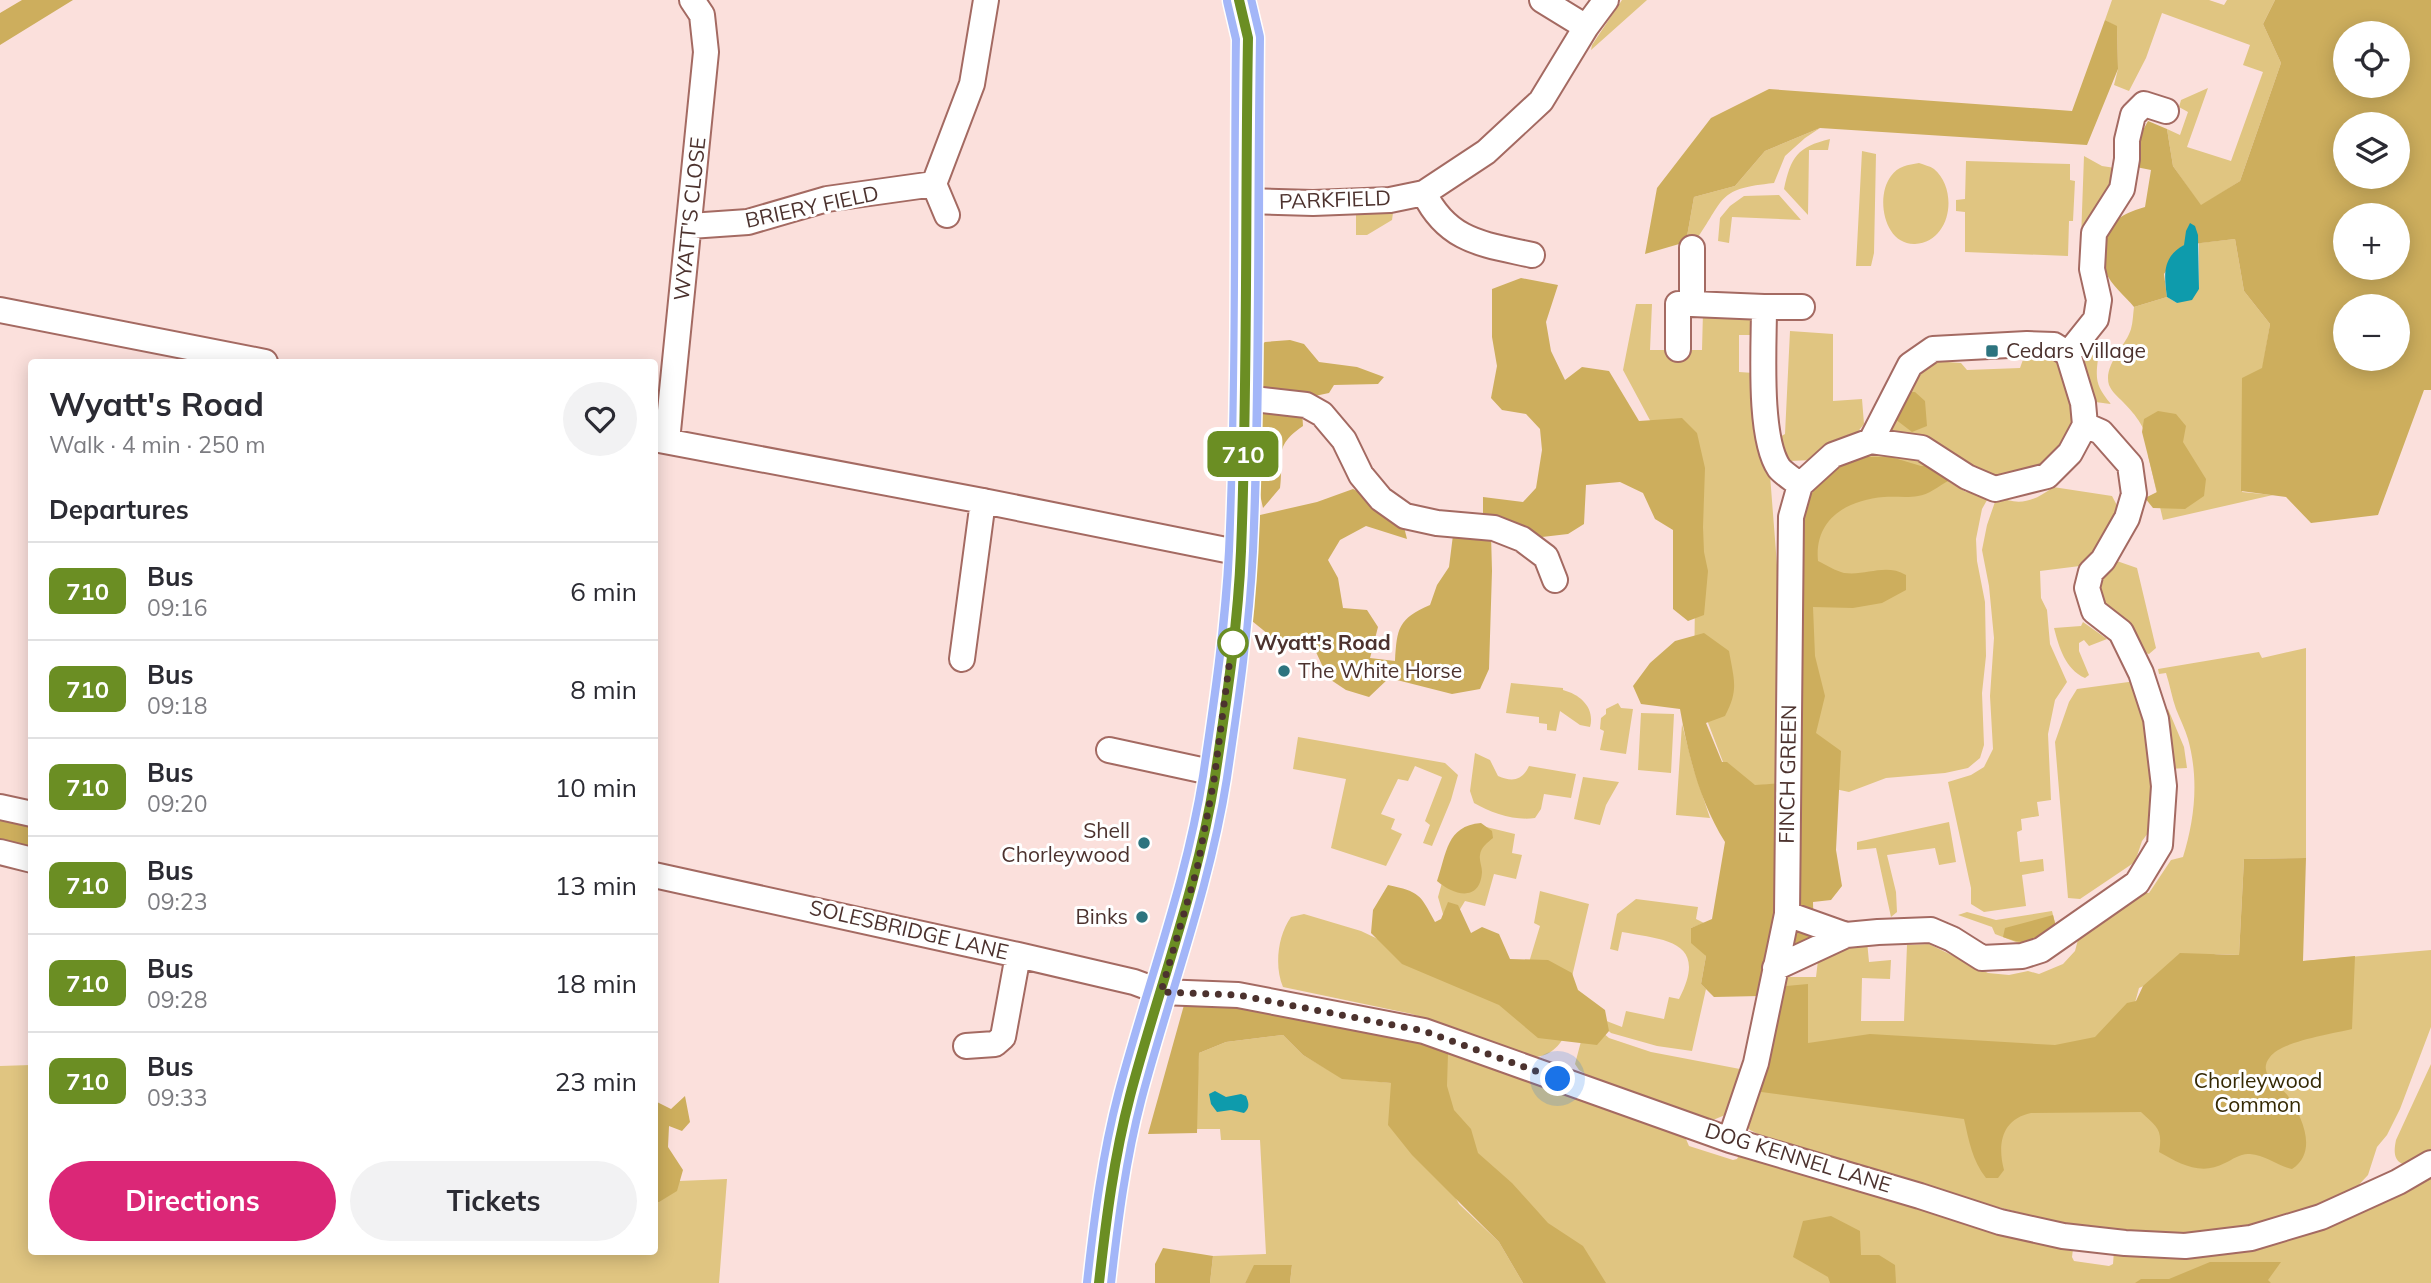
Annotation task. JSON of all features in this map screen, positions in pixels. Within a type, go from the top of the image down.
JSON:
[{"type":"main road","points":[[1099,1283],[1106,1221],[1131,1093],[1197,869],[1215,773],[1231,657],[1241,553],[1245,398],[1248,38],[1239,0]]},
{"type":"main road","points":[[1248,38],[1262,0]]},
{"type":"street","name":"WYATT'S CLOSE","points":[[661,440],[690,226],[706,52],[702,15],[692,0]]},
{"type":"street","points":[[947,215],[934,184],[972,84],[986,0]]},
{"type":"street","points":[[1542,0],[1586,27]]},
{"type":"street","name":"PARKFIELD","points":[[1246,201],[1313,203],[1390,200],[1424,193],[1486,152],[1541,100],[1606,0]]},
{"type":"street","points":[[2068,354],[2096,319],[2099,300],[2092,269],[2094,233],[2122,189],[2127,140],[2133,116],[2144,104],[2166,111]]},
{"type":"street","name":"BRIERY FIELD","points":[[690,226],[748,222],[827,199],[934,184]]},
{"type":"street","points":[[1424,193],[1434,213],[1457,234],[1524,259]]},
{"type":"street","points":[[1692,248],[1692,304]]},
{"type":"street","points":[[1678,349],[1678,304],[1801,307]]},
{"type":"street","points":[[1764,307],[1764,396],[1769,441],[1780,468],[1800,485],[1833,455],[1871,440],[1922,448],[1966,477],[1996,489],[2047,476],[2070,453],[2085,425],[2083,403],[2068,354],[2054,345],[1933,349],[1910,365],[1871,440]]},
{"type":"street","points":[[0,310],[250,359]]},
{"type":"street","points":[[1245,398],[1306,405],[1322,414],[1344,440],[1362,475],[1381,499],[1405,516],[1437,523],[1493,528],[1522,539],[1545,557],[1555,580]]},
{"type":"street","points":[[1775,968],[1846,935],[1931,930],[1952,939],[1985,939],[2022,956],[2041,950],[2137,883],[2160,845],[2164,786],[2156,719],[2141,673],[2121,632],[2094,611],[2087,588],[2091,572],[2103,561],[2127,518],[2134,494],[2130,465],[2101,432],[2085,425]]},
{"type":"street","points":[[661,440],[1241,553]]},
{"type":"street","name":"FINCH GREEN","points":[[1730,1140],[1756,1063],[1787,914],[1791,517],[1800,485]]},
{"type":"street","points":[[962,659],[983,501]]},
{"type":"street","points":[[1109,750],[1215,773]]},
{"type":"street","points":[[0,807],[28,813]]},
{"type":"street","points":[[0,852],[28,859]]},
{"type":"street","name":"SOLESBRIDGE LANE","points":[[658,876],[1018,955],[1134,982],[1161,992]]},
{"type":"street","points":[[1787,914],[1846,935]]},
{"type":"street","points":[[966,1046],[995,1044],[1003,1037],[1018,955]]},
{"type":"street","name":"DOG KENNEL LANE","points":[[1161,992],[1238,995],[1424,1031],[1730,1140],[2000,1222],[2063,1236],[2173,1245],[2251,1238],[2320,1217],[2398,1182],[2431,1163]]},
{"type":"green space","points":[[22,0],[73,0],[0,45],[0,13]]},
{"type":"green space","points":[[1622,0],[1647,0],[1591,50],[1592,45]]},
{"type":"green space","points":[[2112,0],[2209,0],[2224,5],[2227,0],[2275,0],[2263,24],[2281,63],[2240,181],[2201,206],[2173,166],[2167,129],[2180,135],[2188,112],[2179,107],[2181,100],[2208,88],[2187,147],[2231,161],[2263,72],[2243,65],[2250,45],[2162,13],[2146,58],[2129,91],[2114,85],[2118,69],[2117,27],[2105,20]]},
{"type":"green space","points":[[2275,0],[2431,0],[2431,390],[2424,390],[2378,515],[2311,523],[2286,497],[2241,491],[2242,378],[2262,368],[2270,324],[2244,291],[2235,239],[2184,245],[2164,274],[2167,297],[2134,307],[2111,281],[2103,259],[2102,247],[2108,229],[2123,216],[2145,207],[2151,170],[2136,167],[2136,143],[2148,121],[2167,129],[2173,166],[2201,205],[2240,181],[2281,63],[2263,24]]},
{"type":"green space","points":[[2105,20],[2117,26],[2118,69],[2087,145],[1820,128],[1765,151],[1735,186],[1694,197],[1686,242],[1645,254],[1657,188],[1711,118],[1769,89],[2072,111]]},
{"type":"green space","points":[[1820,128],[1785,156],[1774,183],[1742,188],[1725,197],[1697,239],[1686,242],[1694,197],[1735,186],[1765,151]]},
{"type":"green space","points":[[1830,139],[1828,150],[1809,150],[1808,215],[1784,189],[1787,178],[1797,155],[1810,146]]},
{"type":"green space","points":[[1862,151],[1876,154],[1874,253],[1871,266],[1856,266]]},
{"type":"green space","points":[[2084,156],[2102,166],[2115,168],[2112,189],[2081,239]]},
{"type":"green space","points":[[1966,161],[2070,164],[2070,180],[2075,181],[2073,221],[2069,221],[2068,256],[1965,252],[1965,212],[1956,211],[1956,200],[1965,199]]},
{"type":"green space","points":[[1919,163],[1934,169],[1942,178],[1948,201],[1947,214],[1937,234],[1927,241],[1915,244],[1896,237],[1885,218],[1883,207],[1886,185],[1891,176],[1904,166]]},
{"type":"green space","points":[[1779,195],[1801,220],[1732,217],[1729,243],[1718,241],[1720,218],[1730,206],[1744,196]]},
{"type":"green space","points":[[1393,213],[1392,220],[1367,235],[1356,235],[1356,214]]},
{"type":"green space","points":[[2235,239],[2244,291],[2270,324],[2242,492],[2273,495],[2163,520],[2145,433],[2133,413],[2110,388],[2109,370],[2131,329],[2134,307],[2167,297],[2177,303],[2199,289],[2199,243]]},
{"type":"green space","points":[[1521,278],[1558,285],[1546,322],[1551,351],[1565,380],[1582,367],[1609,371],[1639,421],[1682,418],[1697,433],[1705,468],[1703,527],[1708,571],[1704,615],[1688,621],[1673,609],[1673,530],[1655,519],[1643,493],[1620,482],[1586,485],[1584,524],[1568,534],[1542,537],[1514,524],[1483,520],[1483,497],[1523,502],[1536,488],[1542,450],[1540,429],[1526,414],[1502,410],[1491,398],[1497,366],[1492,337],[1492,289]]},
{"type":"green space","points":[[1636,304],[1652,304],[1650,350],[1702,350],[1703,312],[1748,316],[1756,325],[1754,335],[1739,335],[1739,372],[1754,373],[1770,475],[1778,578],[1777,661],[1784,713],[1784,783],[1752,786],[1723,762],[1694,686],[1696,506],[1623,370]]},
{"type":"green space","points":[[1790,331],[1833,334],[1833,401],[1862,399],[1864,424],[1852,439],[1814,460],[1789,461],[1778,438],[1785,434]]},
{"type":"green space","points":[[1290,340],[1304,344],[1319,362],[1357,367],[1384,377],[1378,384],[1334,385],[1329,393],[1310,397],[1302,410],[1303,426],[1287,440],[1281,453],[1280,488],[1263,508],[1259,490],[1262,413],[1251,395],[1252,352],[1265,342]]},
{"type":"green space","points":[[2086,350],[2098,359],[2098,383],[2111,404],[2095,402],[2082,361]]},
{"type":"green space","points":[[2045,351],[2064,362],[2075,416],[2065,445],[2044,468],[2002,479],[1885,435],[1923,367],[1934,361],[1961,363],[1967,370],[2020,368],[2025,354]]},
{"type":"green space","points":[[1904,392],[1915,392],[1925,401],[1927,426],[1912,432],[1895,419]]},
{"type":"green space","points":[[2158,411],[2176,414],[2186,426],[2183,442],[2206,479],[2204,496],[2185,509],[2153,508],[2145,498],[2157,492],[2142,432],[2144,419]]},
{"type":"green space","points":[[1888,449],[1938,465],[1949,482],[1966,492],[1991,493],[1982,509],[1976,539],[1977,561],[1985,602],[1986,656],[1982,693],[1984,745],[1980,758],[1968,768],[1945,773],[1886,778],[1849,792],[1835,789],[1800,688],[1825,474],[1863,454]]},
{"type":"green space","points":[[1857,457],[1891,457],[1921,466],[1938,465],[1948,481],[1922,495],[1870,499],[1846,507],[1827,523],[1821,534],[1818,561],[1844,573],[1883,570],[1898,572],[1906,575],[1906,590],[1882,603],[1853,608],[1813,607],[1815,656],[1825,696],[1816,733],[1841,751],[1836,850],[1842,886],[1831,900],[1813,902],[1814,941],[1786,948],[1797,531],[1807,500],[1825,474]]},
{"type":"green space","points":[[2053,487],[2112,496],[2120,511],[2088,565],[2040,571],[2041,598],[2047,610],[2050,644],[2067,682],[2055,700],[2048,734],[2051,800],[2037,802],[2039,816],[2021,819],[2022,830],[2017,832],[2020,862],[2043,859],[2044,871],[2022,875],[2026,906],[1984,912],[1971,904],[1971,888],[1948,782],[1971,775],[1984,767],[1993,749],[1990,696],[1994,638],[1982,550],[1997,496],[2020,502],[2040,496]]},
{"type":"green space","points":[[1353,489],[1403,523],[1407,539],[1366,526],[1340,540],[1328,560],[1338,578],[1343,608],[1367,610],[1378,627],[1370,658],[1395,661],[1401,626],[1411,615],[1430,605],[1437,585],[1449,567],[1453,535],[1491,534],[1489,669],[1480,689],[1452,694],[1389,678],[1369,697],[1346,690],[1328,678],[1316,652],[1298,642],[1273,638],[1252,621],[1260,515],[1317,502]]},
{"type":"green space","points":[[2114,560],[2137,568],[2156,648],[2149,654],[2141,652],[2131,625],[2098,601],[2097,579]]},
{"type":"green space","points":[[2083,622],[2107,639],[2089,646],[2084,640],[2079,643],[2079,651],[2089,675],[2085,678],[2068,663],[2054,628],[2081,626]]},
{"type":"green space","points":[[1704,633],[1729,651],[1734,677],[1734,692],[1725,716],[1706,723],[1722,762],[1727,762],[1755,785],[1784,783],[1779,915],[1760,996],[1714,997],[1701,984],[1706,956],[1691,943],[1691,928],[1712,919],[1725,842],[1696,778],[1680,709],[1641,704],[1633,686],[1650,663],[1675,641]]},
{"type":"green space","points":[[2306,648],[2306,858],[2244,859],[2239,955],[2216,954],[2139,988],[2128,1029],[2128,1065],[1771,1069],[1777,977],[1816,977],[1819,952],[1867,941],[1869,962],[1891,960],[1890,979],[1862,978],[1861,1021],[1904,1021],[1907,945],[1929,944],[1988,973],[2009,975],[2028,971],[2039,974],[2063,964],[2075,951],[2080,932],[2136,893],[2149,893],[2171,860],[2183,857],[2193,813],[2194,769],[2188,739],[2166,673],[2159,674],[2158,669],[2259,652],[2262,658]]},
{"type":"green space","points":[[2136,681],[2148,722],[2157,796],[2151,829],[2142,841],[2135,862],[2080,899],[2068,898],[2055,742],[2069,702],[2077,689]]},
{"type":"green space","points":[[1511,683],[1563,688],[1576,695],[1589,709],[1590,727],[1580,725],[1560,711],[1556,731],[1547,730],[1547,724],[1539,723],[1539,717],[1506,713]]},
{"type":"green space","points":[[1618,703],[1621,708],[1633,709],[1626,754],[1600,750],[1604,731],[1600,729],[1601,718],[1606,714],[1606,709]]},
{"type":"green space","points":[[2168,709],[2184,747],[2187,768],[2168,769],[2163,715]]},
{"type":"green space","points":[[1641,713],[1674,714],[1671,773],[1638,770]]},
{"type":"green space","points":[[1682,724],[1693,767],[1710,818],[1676,815]]},
{"type":"green space","points":[[1298,737],[1445,763],[1458,775],[1432,846],[1423,843],[1430,825],[1425,821],[1442,777],[1415,766],[1408,781],[1398,779],[1381,814],[1395,819],[1391,829],[1402,834],[1386,866],[1331,848],[1346,779],[1293,769]]},
{"type":"green space","points":[[1475,753],[1490,760],[1498,776],[1508,779],[1520,777],[1529,766],[1576,774],[1571,798],[1544,794],[1541,809],[1535,818],[1527,819],[1495,813],[1481,807],[1474,803],[1470,791]]},
{"type":"green space","points":[[1583,777],[1619,782],[1606,805],[1600,825],[1574,819]]},
{"type":"green space","points":[[0,816],[28,821],[28,855],[0,848]]},
{"type":"green space","points":[[1949,822],[1956,862],[1939,865],[1935,848],[1887,855],[1896,892],[1897,912],[1891,917],[1876,848],[1857,850],[1857,842]]},
{"type":"green space","points":[[1481,823],[1492,831],[1493,838],[1481,852],[1480,882],[1471,892],[1450,890],[1437,881],[1446,851],[1454,835],[1461,829]]},
{"type":"green space","points":[[1478,825],[1515,834],[1512,853],[1522,855],[1516,879],[1494,874],[1485,906],[1465,901],[1451,924],[1443,914],[1438,897],[1455,836]]},
{"type":"green space","points":[[2306,858],[2303,961],[2355,956],[2352,1029],[2285,1047],[2276,1051],[2266,1063],[2267,1074],[2288,1096],[2303,1124],[2306,1144],[2304,1154],[2292,1169],[2250,1154],[2240,1155],[2216,1167],[2199,1168],[2183,1164],[2159,1152],[2158,1129],[2141,1112],[2031,1113],[2021,1116],[2008,1127],[2001,1151],[2004,1170],[1998,1178],[1986,1178],[1974,1157],[1964,1119],[1754,1091],[1776,987],[1808,984],[1808,1043],[1870,1034],[2055,1045],[2095,1037],[2127,1003],[2136,1001],[2143,986],[2180,953],[2239,955],[2244,859]]},
{"type":"green space","points":[[1388,885],[1413,892],[1426,905],[1435,922],[1441,919],[1448,902],[1458,905],[1471,933],[1482,927],[1499,934],[1510,959],[1548,960],[1572,973],[1578,990],[1605,1010],[1609,1031],[1597,1045],[1538,1038],[1499,1005],[1402,964],[1371,933],[1373,910]]},
{"type":"green space","points":[[1540,891],[1589,904],[1570,985],[1527,969],[1540,926],[1534,923]]},
{"type":"green space","points":[[1636,899],[1698,907],[1696,919],[1704,923],[1691,928],[1706,956],[1701,984],[1706,989],[1692,1051],[1657,1046],[1611,1033],[1591,1015],[1622,1027],[1626,1011],[1664,1019],[1669,997],[1679,999],[1687,980],[1689,965],[1686,954],[1667,941],[1622,932],[1618,951],[1610,949],[1617,914]]},
{"type":"green space","points":[[2052,911],[2056,927],[2021,944],[1995,934],[1992,927],[1958,915],[1967,912],[1996,920]]},
{"type":"green space","points":[[1304,914],[1361,931],[1569,1030],[1552,1051],[1536,1057],[1412,1014],[1283,987],[1278,960],[1280,942],[1291,917]]},
{"type":"green space","points":[[2053,915],[2056,927],[2037,940],[2019,942],[2003,937],[2005,928]]},
{"type":"green space","name":"Chorleywood Common","points":[[2431,950],[2431,1027],[2400,1109],[2387,1135],[2377,1147],[2368,1175],[2354,1190],[2286,1218],[2198,1234],[2157,1235],[2104,1231],[1994,1206],[1758,1134],[1746,1125],[1754,1091],[2025,1081],[2303,961]]},
{"type":"green space","points":[[1184,1005],[1240,1006],[1431,1042],[1448,1053],[1447,1086],[1454,1110],[1471,1129],[1478,1153],[1512,1183],[1548,1223],[1583,1246],[1606,1283],[1523,1283],[1499,1242],[1412,1155],[1388,1125],[1391,1083],[1342,1079],[1303,1055],[1283,1035],[1226,1042],[1199,1053],[1197,1133],[1148,1134]]},
{"type":"green space","points":[[1588,1015],[1595,1026],[1609,1038],[1651,1052],[1740,1069],[1730,1113],[1713,1120],[1592,1078],[1579,1070],[1575,1064]]},
{"type":"green space","points":[[1283,1035],[1303,1055],[1342,1078],[1391,1083],[1459,1204],[1499,1242],[1523,1283],[1290,1283],[1292,1265],[1255,1265],[1245,1283],[1210,1283],[1213,1256],[1266,1254],[1260,1140],[1221,1140],[1220,1129],[1194,1129],[1199,1053],[1226,1042]]},
{"type":"green space","points":[[1431,1042],[1687,1132],[1689,1146],[1733,1160],[1737,1159],[1742,1149],[2073,1249],[2074,1261],[2109,1266],[2113,1264],[2114,1251],[2154,1252],[2431,1177],[2431,1283],[1574,1283],[1432,1113]]},
{"type":"green space","points":[[2431,1064],[2431,1154],[2403,1164],[2396,1157],[2396,1140]]},
{"type":"green space","points":[[28,1065],[28,1255],[658,1255],[658,1182],[727,1179],[719,1283],[0,1283],[0,1066]]},
{"type":"green space","points":[[685,1096],[690,1122],[682,1131],[669,1126],[668,1147],[683,1170],[677,1191],[658,1202],[658,1102],[671,1109]]},
{"type":"green space","points":[[1831,1216],[1860,1231],[1861,1255],[1879,1255],[1895,1265],[1896,1283],[1830,1283],[1828,1277],[1793,1257],[1803,1221]]},
{"type":"green space","points":[[1163,1248],[1213,1256],[1210,1283],[1155,1283],[1155,1264]]},
{"type":"green space","points":[[2210,1262],[2281,1262],[2268,1280],[2271,1283],[2135,1283],[2141,1279],[2169,1279]]},
{"type":"green space","points":[[1254,1265],[1292,1265],[1290,1283],[1245,1283]]},
{"type":"water","points":[[2190,223],[2195,226],[2198,235],[2199,289],[2192,300],[2177,303],[2167,297],[2166,267],[2172,255],[2184,245]]},
{"type":"water","points":[[1215,1091],[1226,1097],[1241,1094],[1246,1096],[1247,1109],[1244,1113],[1231,1110],[1217,1112],[1211,1104],[1209,1094]]},
{"type":"bus line","name":"710","points":[[1099,1283],[1115,1164],[1129,1098],[1197,869],[1214,780],[1231,657],[1241,553],[1245,398],[1248,38],[1239,0]]},
{"type":"place","name":"Cedars Village","points":[[1992,351]]},
{"type":"place","name":"Wyatt's Road","points":[[1233,643]]},
{"type":"place","name":"The White Horse","points":[[1284,671]]},
{"type":"place","name":"Shell Chorleywood","points":[[1144,843]]},
{"type":"place","name":"Binks","points":[[1142,917]]},
{"type":"route","points":[[1233,643],[1233,636],[1214,780],[1197,869],[1161,992],[1238,995],[1424,1031],[1558,1079]]}]
